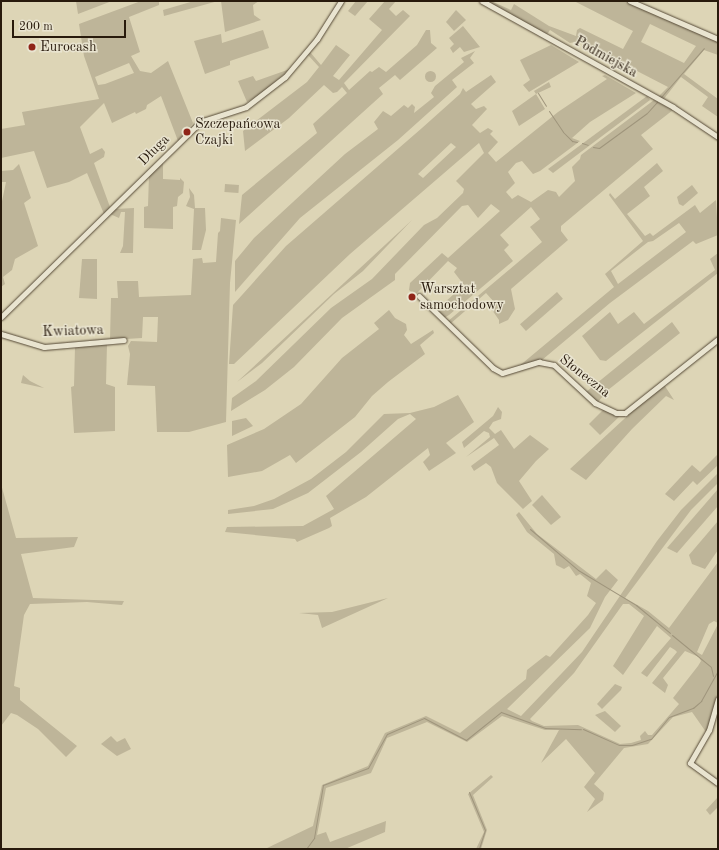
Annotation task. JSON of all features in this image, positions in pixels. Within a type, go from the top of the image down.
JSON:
[{"type":"street","name":"Długa","points":[[1,317],[196,126],[246,107],[286,77],[300,62],[341,1]]},
{"type":"street","name":"Podmiejska","points":[[482,1],[673,107],[718,137]]},
{"type":"street","points":[[630,1],[718,39]]},
{"type":"street","name":"Słoneczna","points":[[419,296],[493,368],[502,373],[539,362],[554,365],[595,403],[616,413],[625,413],[718,339]]},
{"type":"street","name":"Kwiatowa","points":[[1,334],[44,347],[124,340]]},
{"type":"street","points":[[718,699],[709,730],[690,763],[718,783]]},
{"type":"shaded area","points":[[76,1],[112,1],[78,14]]},
{"type":"shaded area","points":[[141,1],[159,1],[159,5],[129,17],[140,52],[131,56],[140,71],[151,73],[168,61],[193,123],[178,141],[161,96],[147,105],[146,109],[136,114],[135,112],[112,123],[104,103],[80,127],[90,154],[102,148],[105,152],[104,157],[94,163],[110,207],[104,214],[87,173],[69,182],[47,188],[34,151],[1,158],[1,129],[25,125],[22,112],[99,99],[84,56],[79,24]],"holes":[[[129,63],[134,73],[105,84],[98,85],[95,77]]]},
{"type":"shaded area","points":[[194,1],[218,1],[164,16],[163,10]]},
{"type":"shaded area","points":[[221,1],[259,1],[253,5],[254,15],[261,20],[225,32]]},
{"type":"shaded area","points":[[356,1],[368,1],[355,16],[348,11]]},
{"type":"shaded area","points":[[385,1],[396,1],[389,9],[396,16],[403,10],[410,16],[344,83],[349,90],[370,71],[372,72],[379,67],[386,72],[417,45],[426,30],[430,30],[431,43],[437,48],[400,80],[395,75],[379,88],[383,94],[239,224],[242,195],[317,133],[313,124],[347,93],[342,87],[337,92],[333,93],[324,85],[289,118],[245,151],[243,131],[307,82],[319,67],[308,55],[310,52],[321,65],[336,45],[350,55],[333,76],[339,80],[382,30],[369,19]]},
{"type":"shaded area","points":[[491,1],[511,10],[514,4],[549,26],[576,36],[577,30],[580,28],[623,49],[633,31],[574,1],[625,1],[718,42],[718,55],[704,50],[684,74],[718,99],[718,117],[702,106],[708,97],[681,77],[663,100],[658,97],[668,87],[579,41],[570,43],[550,30],[546,36],[489,4]],"holes":[[[650,24],[696,46],[684,63],[641,42]]]},
{"type":"shaded area","points":[[456,10],[466,20],[454,31],[446,22]]},
{"type":"shaded area","points":[[463,26],[480,47],[464,52],[460,47],[453,53],[450,48],[454,44],[449,38]]},
{"type":"shaded area","points":[[263,30],[269,48],[230,61],[230,65],[205,74],[194,41],[221,34],[222,43]]},
{"type":"shaded area","points":[[551,45],[579,62],[529,92],[523,85],[530,80],[520,60]]},
{"type":"shaded area","points":[[475,51],[470,58],[474,63],[452,80],[457,87],[398,140],[300,218],[235,292],[235,261],[254,238],[345,154],[378,129],[374,122],[383,111],[391,116],[404,105],[408,108],[412,104],[415,107],[414,113],[434,97],[431,93],[435,86],[464,62],[461,58]]},
{"type":"shaded area","points":[[290,69],[260,95],[247,102],[238,81],[253,76],[256,81]]},
{"type":"shaded area","points":[[428,71],[432,71],[434,72],[434,80],[428,81],[425,78],[425,74]]},
{"type":"shaded area","points":[[491,75],[496,82],[471,104],[476,109],[484,106],[487,109],[472,125],[480,133],[488,128],[493,131],[490,134],[498,142],[488,153],[496,162],[558,112],[607,79],[602,76],[605,75],[636,93],[590,122],[572,138],[580,141],[540,171],[533,174],[522,161],[516,163],[508,172],[515,183],[506,192],[512,199],[518,195],[531,202],[548,190],[556,192],[559,197],[575,181],[572,167],[580,159],[581,155],[654,100],[673,110],[641,135],[653,149],[561,226],[561,231],[568,240],[511,289],[515,309],[508,320],[499,324],[499,320],[490,307],[494,302],[486,293],[450,324],[447,322],[542,242],[530,227],[540,219],[531,207],[500,235],[509,245],[504,250],[513,261],[449,315],[444,318],[435,311],[464,285],[454,272],[457,268],[448,261],[415,295],[409,290],[410,283],[442,253],[448,258],[500,211],[491,204],[478,218],[468,205],[462,206],[395,274],[395,280],[342,318],[294,367],[265,390],[231,411],[232,398],[256,381],[331,308],[372,279],[424,225],[437,218],[463,193],[464,189],[456,181],[484,153],[479,143],[350,254],[234,364],[229,364],[233,305],[286,246],[422,128],[460,94],[463,88],[466,92]],"holes":[[[451,143],[456,147],[423,178],[418,174]]]},
{"type":"shaded area","points":[[549,82],[551,87],[536,94],[534,91]]},
{"type":"shaded area","points":[[536,94],[545,109],[519,126],[512,111]]},
{"type":"shaded area","points":[[647,96],[650,100],[553,173],[548,169]]},
{"type":"shaded area","points":[[163,162],[163,179],[180,180],[180,178],[184,182],[183,193],[178,197],[177,206],[173,207],[173,229],[144,228],[144,207],[148,206],[149,175]]},
{"type":"shaded area","points":[[657,163],[663,171],[644,187],[650,196],[627,214],[645,236],[650,233],[653,236],[695,205],[700,213],[716,200],[718,235],[696,244],[693,241],[610,303],[542,360],[518,367],[614,287],[605,274],[643,241],[609,195],[610,193],[615,199]],"holes":[[[679,223],[686,232],[618,284],[611,271],[648,242],[653,241]]]},
{"type":"shaded area","points":[[19,164],[31,198],[24,203],[38,246],[15,259],[12,270],[3,277],[5,284],[1,287],[1,206],[6,182],[1,182],[1,171],[13,170]]},
{"type":"shaded area","points":[[225,184],[239,185],[238,193],[224,192]]},
{"type":"shaded area","points":[[692,185],[698,193],[683,206],[679,204],[677,197]]},
{"type":"shaded area","points":[[189,188],[194,195],[195,208],[205,208],[206,230],[201,250],[192,250],[194,209],[186,206],[190,197]]},
{"type":"shaded area","points":[[134,208],[133,253],[120,253],[123,246],[125,212],[121,212],[119,218],[110,214],[115,209]]},
{"type":"shaded area","points":[[221,218],[236,220],[230,283],[226,422],[189,432],[157,432],[155,386],[127,385],[130,354],[128,346],[131,341],[157,342],[158,317],[143,317],[142,338],[110,340],[111,298],[118,298],[117,281],[138,281],[139,297],[191,295],[193,259],[202,258],[203,263],[216,262],[218,233],[220,231]]},
{"type":"shaded area","points":[[412,220],[363,271],[334,294],[262,363],[237,382]]},
{"type":"shaded area","points":[[718,253],[718,273],[606,361],[600,360],[582,336],[610,312],[618,324],[634,312],[644,324],[715,270],[710,259]]},
{"type":"shaded area","points":[[82,259],[97,259],[97,299],[79,298]]},
{"type":"shaded area","points":[[557,292],[563,299],[526,331],[520,324]]},
{"type":"shaded area","points":[[389,310],[395,318],[406,324],[407,330],[404,335],[411,344],[433,330],[434,333],[420,345],[425,354],[372,396],[355,417],[296,463],[290,455],[262,471],[228,477],[227,445],[264,429],[301,404],[342,358],[379,329],[374,323]]},
{"type":"shaded area","points":[[672,322],[680,333],[608,390],[598,402],[586,392]]},
{"type":"shaded area","points":[[107,344],[106,384],[115,387],[115,431],[74,433],[71,387],[74,386],[75,347]]},
{"type":"shaded area","points":[[23,375],[30,381],[44,388],[21,383]]},
{"type":"shaded area","points":[[663,383],[674,400],[666,396],[632,429],[586,480],[570,469]]},
{"type":"shaded area","points":[[458,395],[474,422],[446,443],[456,453],[429,471],[423,462],[430,455],[428,448],[366,497],[330,518],[332,526],[297,542],[295,539],[225,532],[227,527],[303,526],[334,509],[326,496],[416,419],[410,414],[398,419],[361,452],[308,493],[273,509],[228,514],[228,510],[254,506],[274,499],[311,479],[346,452],[384,414],[410,413],[434,407]]},
{"type":"shaded area","points":[[498,407],[502,412],[501,419],[493,422],[489,428],[495,434],[501,430],[514,449],[530,435],[549,449],[536,461],[519,481],[532,501],[523,509],[497,483],[491,467],[486,463],[474,471],[471,466],[499,445],[494,438],[466,457],[490,437],[489,433],[484,431],[464,448],[462,442],[493,416]]},
{"type":"shaded area","points":[[604,409],[620,416],[600,435],[589,424]]},
{"type":"shaded area","points":[[246,418],[253,426],[232,436],[232,421]]},
{"type":"shaded area","points":[[718,454],[718,465],[697,485],[693,481],[674,501],[665,494],[692,465],[700,472]]},
{"type":"shaded area","points":[[718,473],[718,483],[691,510],[625,598],[648,611],[669,628],[718,562],[718,623],[714,621],[709,624],[697,652],[702,655],[718,624],[718,696],[706,732],[692,712],[673,717],[648,744],[624,748],[594,784],[604,793],[603,800],[587,812],[595,799],[584,787],[595,773],[566,739],[541,763],[559,730],[545,730],[502,716],[467,742],[427,722],[387,738],[371,773],[326,788],[317,835],[326,832],[330,842],[386,821],[385,832],[345,849],[265,849],[313,826],[322,785],[368,766],[385,733],[426,716],[460,733],[526,679],[527,670],[546,655],[550,657],[588,615],[596,603],[587,596],[591,583],[580,574],[576,576],[569,566],[564,569],[556,565],[554,554],[527,532],[516,515],[519,512],[537,534],[596,579],[606,569],[618,580],[605,597],[590,628],[507,709],[521,716],[582,652],[657,541],[681,510]],"holes":[[[623,604],[629,604],[644,616],[613,666],[623,675],[657,626],[671,638],[641,673],[647,677],[670,647],[677,652],[652,683],[665,693],[668,685],[663,678],[685,651],[699,657],[701,661],[673,698],[679,704],[652,735],[648,735],[645,731],[640,736],[641,740],[631,743],[620,744],[578,725],[544,726],[532,721],[530,719],[574,673]]]},
{"type":"shaded area","points":[[1,484],[16,538],[78,537],[74,547],[21,554],[33,598],[124,601],[122,605],[87,602],[30,604],[24,615],[14,686],[20,688],[20,700],[77,746],[66,757],[38,729],[17,715],[11,713],[1,726]]},
{"type":"shaded area","points":[[718,489],[718,506],[677,553],[667,548]]},
{"type":"shaded area","points":[[542,495],[561,517],[551,525],[532,505]]},
{"type":"shaded area","points":[[718,521],[718,550],[705,569],[692,564],[689,555]]},
{"type":"shaded area","points":[[388,598],[322,628],[318,615],[299,613],[332,612]]},
{"type":"shaded area","points":[[615,684],[622,687],[621,690],[602,709],[597,704]]},
{"type":"shaded area","points":[[605,711],[621,726],[615,732],[595,715]]},
{"type":"shaded area","points":[[111,736],[117,742],[125,738],[131,749],[117,756],[101,744]]},
{"type":"shaded area","points":[[491,775],[493,777],[473,795],[487,830],[481,849],[476,849],[484,832],[468,794]]},
{"type":"shaded area","points":[[718,797],[718,807],[710,815],[706,810]]},
{"type":"waterway","points":[[661,97],[704,48]]},
{"type":"waterway","points":[[538,93],[546,106]]},
{"type":"waterway","points":[[593,147],[599,148],[647,113],[657,102]]},
{"type":"waterway","points":[[549,111],[563,132],[572,141],[577,142]]},
{"type":"waterway","points":[[582,143],[588,145]]},
{"type":"waterway","points":[[530,529],[578,570],[636,605],[670,633]]},
{"type":"waterway","points":[[672,635],[711,667],[713,676]]},
{"type":"waterway","points":[[583,729],[619,745],[632,745],[651,739],[669,717],[693,708],[701,701],[718,670]]},
{"type":"waterway","points":[[306,849],[314,838],[323,785],[368,768],[387,734],[424,718],[466,740],[501,712],[545,728],[581,729]]},
{"type":"waterway","points":[[469,792],[485,830],[479,849]]},
{"type":"place","name":"Eurocash","points":[[32,47]]},
{"type":"place","name":"Szczepańcowa Czajki","points":[[187,132]]},
{"type":"place","name":"Warsztat samochodowy","points":[[412,297]]}]
